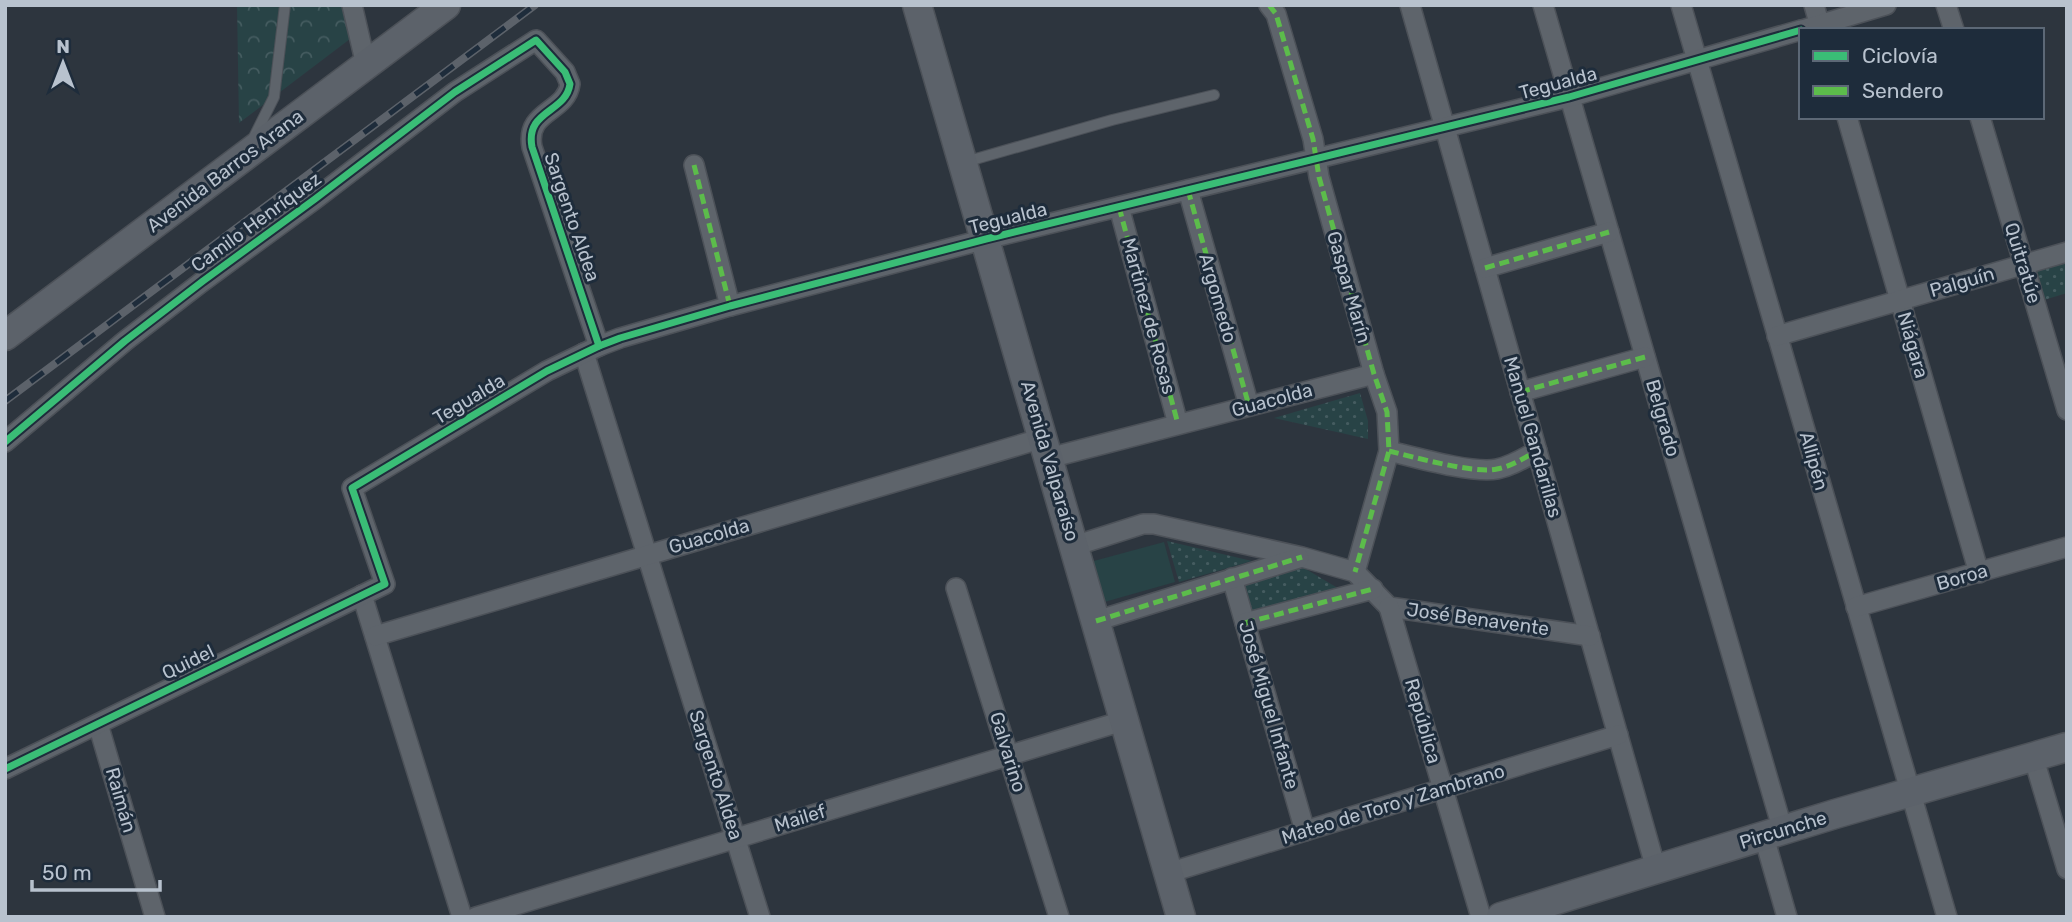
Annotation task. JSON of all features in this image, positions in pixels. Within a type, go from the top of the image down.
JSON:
[{"type":"main road","name":"Avenida Barros Arana","points":[[5,336],[446,5]]},
{"type":"main road","name":"Avenida Valparaíso","points":[[916,5],[1126,720],[1181,917]]},
{"type":"main road","name":"Pircunche","points":[[1501,917],[2067,747]]},
{"type":"street","points":[[352,5],[366,65]]},
{"type":"street","name":"Gaspar Marín","points":[[1269,5],[1276,14],[1313,139],[1322,190],[1387,412],[1389,452],[1356,572]]},
{"type":"street","name":"Manuel Gandarillas","points":[[1410,5],[1657,869]]},
{"type":"street","name":"Belgrado","points":[[1543,5],[1645,357],[1773,834],[1787,917]]},
{"type":"street","name":"Allipén","points":[[1681,5],[1947,917]]},
{"type":"street","points":[[1811,28],[1814,5]]},
{"type":"street","name":"Tegualda","points":[[1814,28],[1886,5]]},
{"type":"street","points":[[1946,5],[1953,28]]},
{"type":"street","name":"Tegualda","points":[[385,584],[352,488],[547,371],[591,349],[730,306],[986,239],[1569,97],[1799,32]]},
{"type":"street","name":"Sargento Aldea","points":[[536,40],[565,72],[570,84],[565,97],[535,124],[532,147],[591,349],[646,555],[760,917]]},
{"type":"street","name":"Camilo Henríquez","points":[[5,442],[125,341],[203,281],[454,92],[536,40]]},
{"type":"street","name":"Niágara","points":[[1848,119],[1979,572]]},
{"type":"street","name":"Quitratúe","points":[[1981,119],[2067,410]]},
{"type":"street","points":[[694,165],[730,306]]},
{"type":"street","name":"Argomedo","points":[[1188,190],[1249,406]]},
{"type":"street","name":"Martínez de Rosas","points":[[1119,207],[1178,424]]},
{"type":"street","points":[[1485,268],[1609,232]]},
{"type":"street","name":"Palguín","points":[[1777,336],[2067,252]]},
{"type":"street","points":[[1520,392],[1645,357]]},
{"type":"street","name":"Guacolda","points":[[375,636],[646,555],[1046,448],[1178,424],[1374,374]]},
{"type":"street","points":[[1389,452],[1475,469],[1495,470],[1537,451]]},
{"type":"street","name":"José Benavente","points":[[1074,546],[1143,524],[1154,524],[1302,557],[1356,572],[1389,607],[1590,636]]},
{"type":"street","name":"Boroa","points":[[1856,607],[2067,547]]},
{"type":"street","points":[[1096,621],[1302,557]]},
{"type":"street","name":"José Miguel Infante","points":[[1232,578],[1305,831]]},
{"type":"street","name":"Quidel","points":[[5,769],[385,584]]},
{"type":"street","name":"Galvarino","points":[[956,588],[1059,917]]},
{"type":"street","points":[[1245,623],[1373,589]]},
{"type":"street","points":[[362,595],[462,917]]},
{"type":"street","name":"República","points":[[1389,607],[1481,917]]},
{"type":"street","name":"Mailef","points":[[476,917],[1126,720]]},
{"type":"street","name":"Raimán","points":[[98,724],[155,917]]},
{"type":"street","name":"Mateo de Toro y Zambrano","points":[[1168,873],[1618,735]]},
{"type":"street","points":[[2033,756],[2067,869]]},
{"type":"lane","points":[[246,155],[274,97],[285,5]]},
{"type":"lane","points":[[963,162],[1103,122],[1214,95]]},
{"type":"green space","points":[[237,5],[342,5],[350,39],[239,123]]},
{"type":"green space","points":[[2067,261],[2067,293],[2044,300],[2036,270]]},
{"type":"green space","points":[[1360,393],[1368,421],[1368,439],[1274,418]]},
{"type":"green space","points":[[1167,541],[1252,561],[1179,582]]},
{"type":"green space","points":[[1164,542],[1175,582],[1101,603],[1090,562]]},
{"type":"green space","points":[[1299,565],[1341,590],[1242,618],[1232,584]]},
{"type":"railway","points":[[5,401],[535,5]]},
{"type":"marked path","points":[[1269,5],[1276,14],[1313,139],[1319,177],[1387,412],[1389,451],[1355,572]]},
{"type":"marked path","points":[[694,165],[730,306]]},
{"type":"marked path","points":[[1188,190],[1249,406]]},
{"type":"marked path","points":[[1119,207],[1178,424]]},
{"type":"marked path","points":[[1485,268],[1609,232]]},
{"type":"marked path","points":[[1520,392],[1645,357]]},
{"type":"marked path","points":[[1389,451],[1444,464],[1487,470],[1508,466],[1537,451]]},
{"type":"marked path","points":[[1096,621],[1302,557]]},
{"type":"marked path","points":[[1245,623],[1373,589]]},
{"type":"cycle path","points":[[5,769],[385,584],[352,488],[547,371],[599,346],[730,306],[986,239],[1569,97],[1799,31]]},
{"type":"cycle path","points":[[5,442],[125,341],[203,281],[455,92],[536,40],[565,72],[570,84],[567,94],[534,126],[531,135],[532,147],[599,346]]}]
